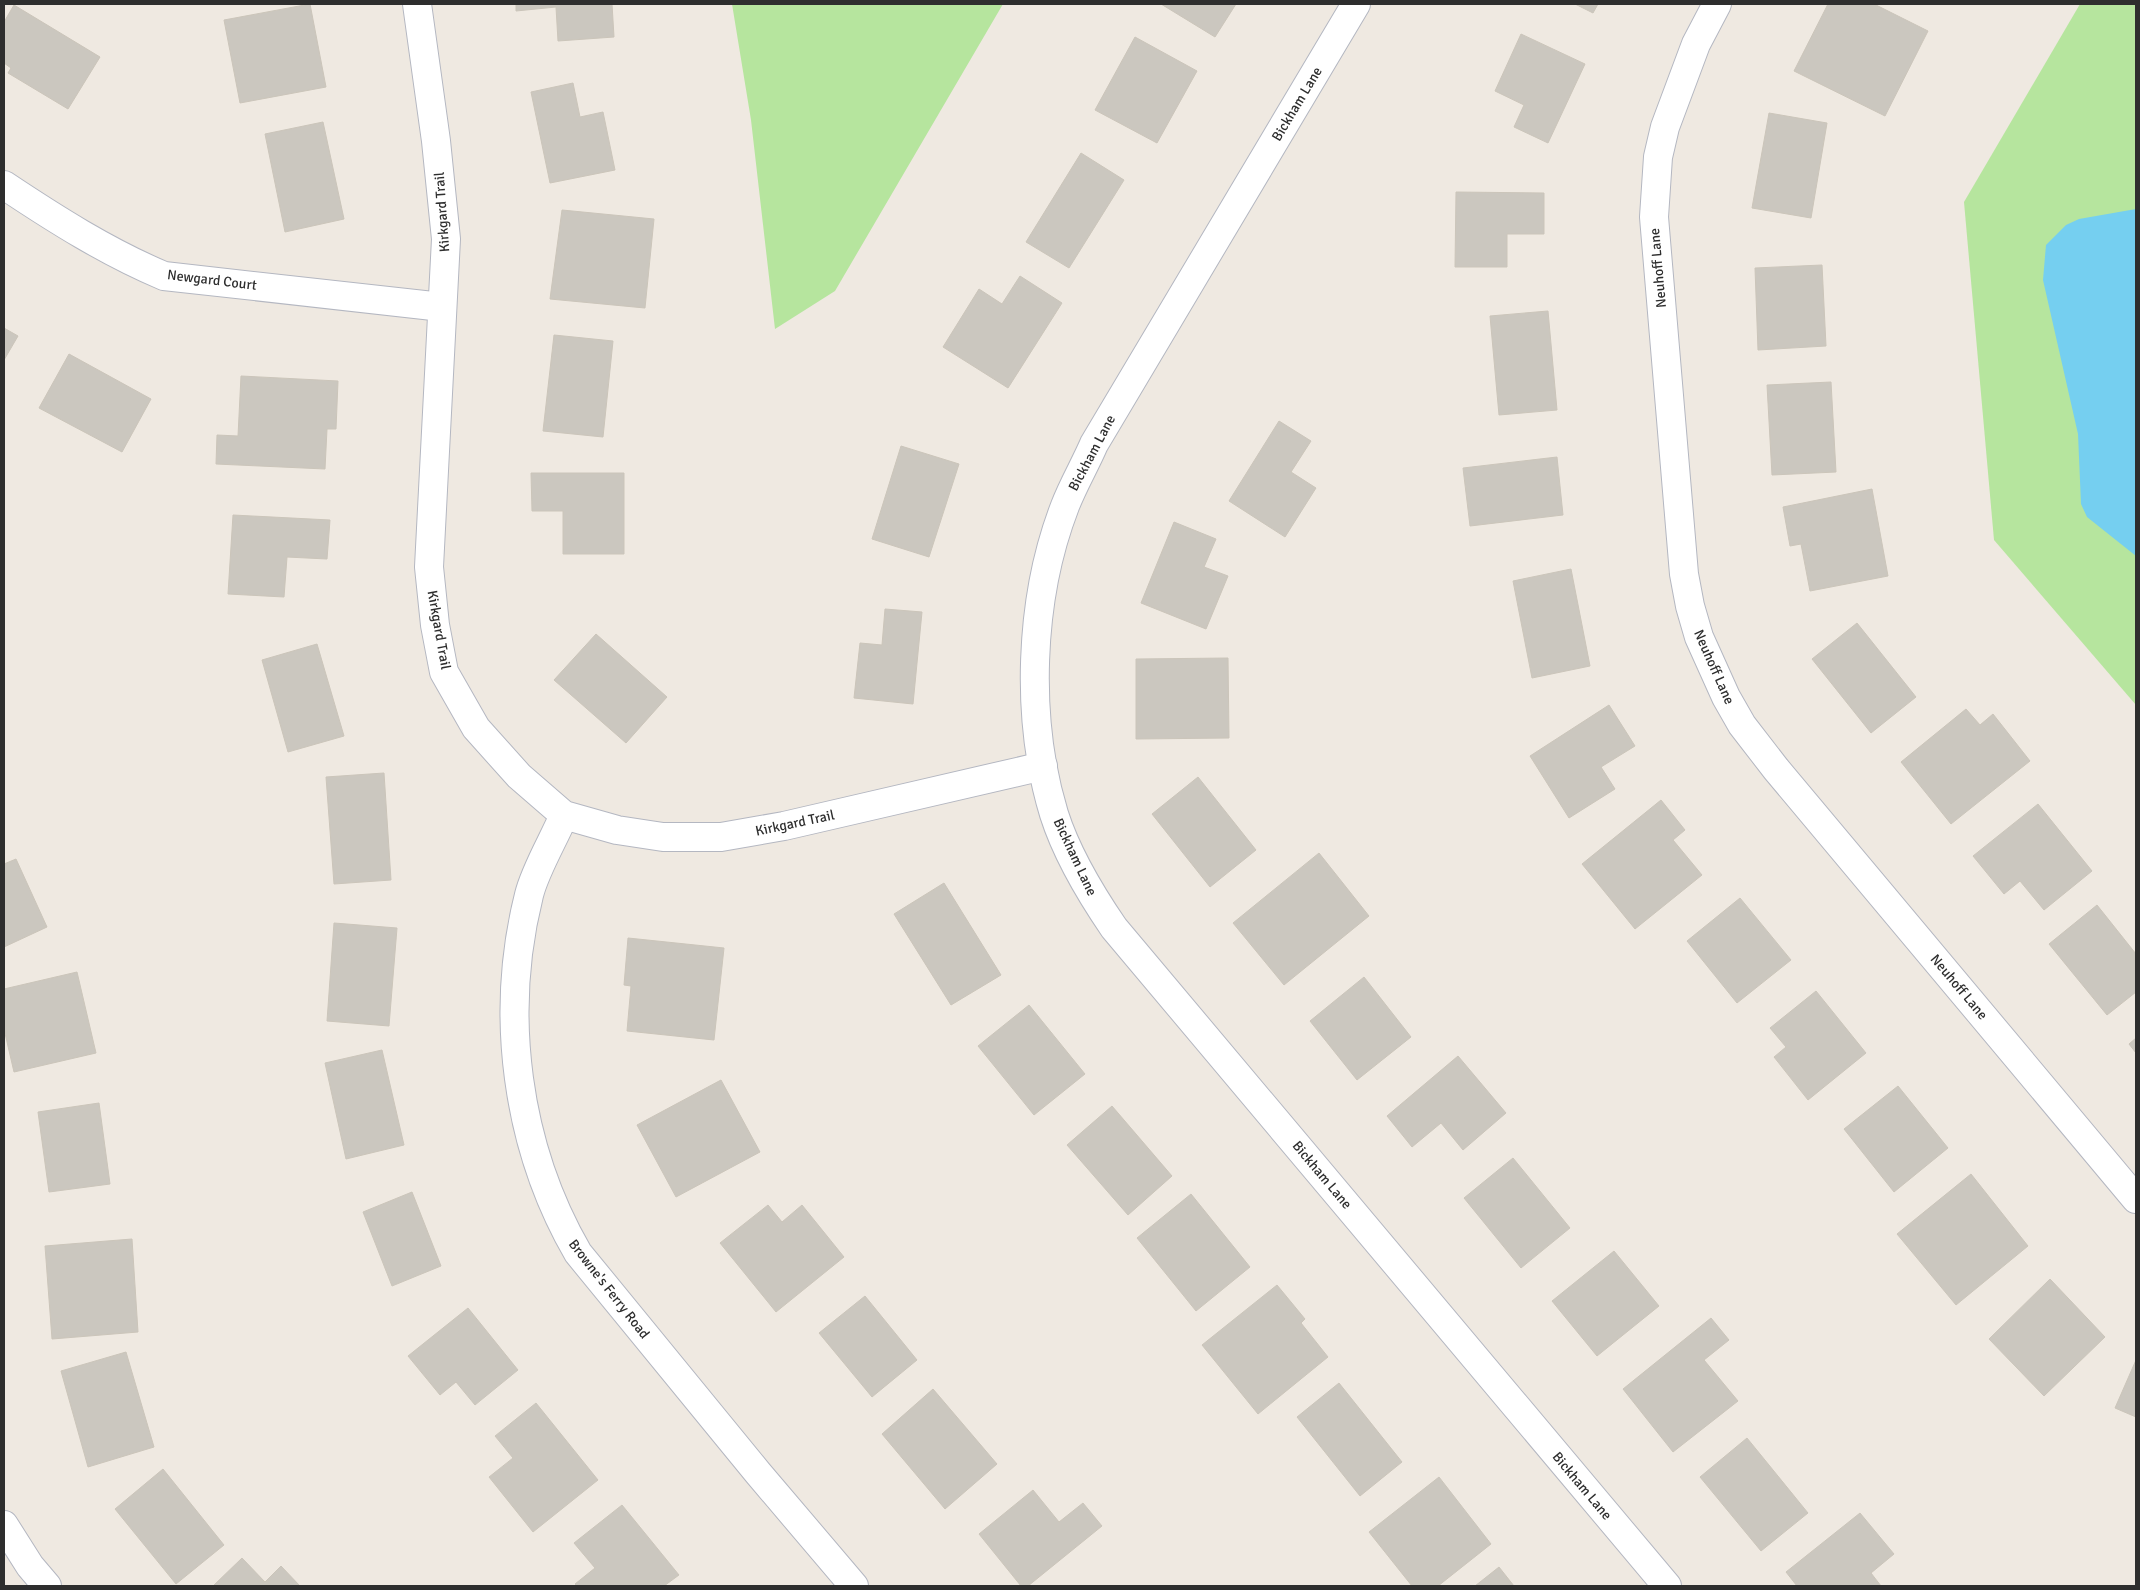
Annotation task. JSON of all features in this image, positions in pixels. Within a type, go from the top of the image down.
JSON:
[{"type":"street","name":"Kirkgard Trail","points":[[417,4],[436,141],[446,239],[429,567],[435,624],[444,672],[476,728],[519,776],[564,815],[617,830],[654,836],[721,837],[784,826],[1043,766]]},
{"type":"street","name":"Bickham Lane","points":[[1356,4],[1094,444],[1065,505],[1054,537],[1040,604],[1035,678],[1036,715],[1043,766],[1054,814],[1066,844],[1095,901],[1114,928],[1667,1586]]},
{"type":"street","name":"Neuhoff Lane","points":[[1718,4],[1696,44],[1664,127],[1658,157],[1654,217],[1684,574],[1690,606],[1699,637],[1726,697],[1742,725],[1770,762],[2136,1199]]},
{"type":"street","name":"Newgard Court","points":[[4,185],[65,225],[133,263],[164,276],[442,307]]},
{"type":"street","name":"Browne's Ferry Road","points":[[564,815],[530,893],[514,974],[515,1032],[520,1091],[532,1147],[558,1219],[578,1253],[758,1473],[854,1586]]},
{"type":"street","points":[[4,1525],[30,1566],[47,1586]]},
{"type":"green space","points":[[732,4],[1003,4],[835,291],[775,329],[751,120]]},
{"type":"green space","points":[[2080,4],[2136,4],[2136,705],[1994,540],[1964,202]]},
{"type":"water","points":[[2136,209],[2136,556],[2087,517],[2081,504],[2078,434],[2043,280],[2046,245],[2066,225],[2079,219]]},
{"type":"building","points":[[310,4],[326,87],[240,103],[224,20]]},
{"type":"building","points":[[516,4],[612,4],[614,37],[558,41],[556,7],[516,11]]},
{"type":"building","points":[[1161,4],[1236,4],[1215,37]]},
{"type":"building","points":[[1575,4],[1598,4],[1593,13]]},
{"type":"building","points":[[1828,4],[1874,4],[1928,31],[1885,116],[1794,71]]},
{"type":"building","points":[[14,5],[100,57],[68,109],[8,73],[11,68],[4,63],[4,22]]},
{"type":"building","points":[[1521,34],[1585,64],[1548,143],[1514,127],[1524,105],[1495,91]]},
{"type":"building","points":[[1135,37],[1197,71],[1157,143],[1095,110]]},
{"type":"building","points":[[573,83],[580,117],[603,112],[615,170],[550,183],[531,92]]},
{"type":"building","points":[[1769,113],[1827,123],[1811,218],[1752,208]]},
{"type":"building","points":[[323,122],[344,219],[285,232],[265,134]]},
{"type":"building","points":[[1081,153],[1124,180],[1069,268],[1026,242]]},
{"type":"building","points":[[1456,192],[1544,193],[1544,234],[1507,234],[1507,267],[1455,267]]},
{"type":"building","points":[[562,210],[654,219],[645,308],[550,299]]},
{"type":"building","points":[[1822,265],[1826,346],[1758,350],[1755,268]]},
{"type":"building","points":[[1020,276],[1062,303],[1008,388],[943,347],[979,289],[1002,304]]},
{"type":"building","points":[[1548,311],[1557,410],[1499,415],[1490,316]]},
{"type":"building","points":[[4,328],[18,336],[4,360]]},
{"type":"building","points":[[554,335],[613,341],[603,437],[543,431]]},
{"type":"building","points":[[69,354],[151,399],[122,452],[39,408]]},
{"type":"building","points":[[241,376],[338,381],[336,429],[327,429],[325,469],[216,464],[217,435],[238,436]]},
{"type":"building","points":[[1831,382],[1836,472],[1772,475],[1767,385]]},
{"type":"building","points":[[1279,421],[1311,441],[1291,472],[1316,488],[1285,537],[1229,501]]},
{"type":"building","points":[[901,446],[959,464],[929,557],[872,539]]},
{"type":"building","points":[[1557,457],[1563,515],[1470,526],[1463,468]]},
{"type":"building","points":[[531,473],[624,473],[624,554],[563,554],[563,511],[532,511]]},
{"type":"building","points":[[1872,489],[1888,576],[1810,591],[1801,544],[1790,546],[1783,507]]},
{"type":"building","points":[[233,515],[330,520],[327,559],[287,557],[284,597],[228,594]]},
{"type":"building","points":[[1174,522],[1216,539],[1204,567],[1228,576],[1206,629],[1141,603]]},
{"type":"building","points":[[1571,569],[1590,666],[1532,678],[1513,581]]},
{"type":"building","points":[[885,609],[922,612],[913,704],[854,698],[860,643],[882,645]]},
{"type":"building","points":[[1857,623],[1916,697],[1871,733],[1812,659]]},
{"type":"building","points":[[596,634],[667,697],[626,743],[554,680]]},
{"type":"building","points":[[317,644],[344,736],[288,752],[262,660]]},
{"type":"building","points":[[1228,658],[1229,738],[1136,739],[1136,659]]},
{"type":"building","points":[[1609,705],[1635,746],[1601,767],[1615,789],[1569,818],[1530,756]]},
{"type":"building","points":[[1966,709],[1980,725],[1993,714],[2030,761],[1951,824],[1901,762]]},
{"type":"building","points":[[384,773],[391,880],[334,884],[326,777]]},
{"type":"building","points":[[1198,777],[1256,850],[1210,887],[1152,814]]},
{"type":"building","points":[[1661,800],[1685,830],[1673,840],[1702,875],[1635,929],[1582,864]]},
{"type":"building","points":[[2038,804],[2092,871],[2044,910],[2020,881],[2004,894],[1973,856]]},
{"type":"building","points":[[1319,853],[1369,916],[1284,985],[1233,923]]},
{"type":"building","points":[[16,859],[47,927],[4,947],[4,864]]},
{"type":"building","points":[[944,883],[1001,975],[951,1005],[894,914]]},
{"type":"building","points":[[1740,898],[1791,960],[1737,1003],[1687,941]]},
{"type":"building","points":[[2097,905],[2136,954],[2136,992],[2107,1015],[2049,944]]},
{"type":"building","points":[[334,923],[397,928],[389,1026],[327,1021]]},
{"type":"building","points":[[628,938],[724,948],[714,1040],[627,1031],[631,986],[624,985]]},
{"type":"building","points":[[77,972],[96,1053],[14,1072],[4,1029],[4,989]]},
{"type":"building","points":[[1364,977],[1411,1037],[1357,1080],[1310,1021]]},
{"type":"building","points":[[1816,991],[1866,1053],[1808,1100],[1774,1057],[1786,1047],[1770,1028]]},
{"type":"building","points":[[1029,1005],[1085,1074],[1034,1115],[978,1046]]},
{"type":"building","points":[[2136,1038],[2136,1053],[2129,1044]]},
{"type":"building","points":[[382,1050],[404,1145],[346,1159],[325,1063]]},
{"type":"building","points":[[1458,1056],[1506,1113],[1463,1150],[1441,1123],[1412,1147],[1387,1116]]},
{"type":"building","points":[[721,1080],[760,1152],[676,1197],[637,1125]]},
{"type":"building","points":[[1898,1086],[1948,1148],[1894,1192],[1844,1129]]},
{"type":"building","points":[[99,1103],[110,1184],[49,1192],[38,1112]]},
{"type":"building","points":[[1112,1106],[1172,1176],[1128,1215],[1067,1145]]},
{"type":"building","points":[[1513,1158],[1570,1228],[1521,1268],[1464,1198]]},
{"type":"building","points":[[1971,1174],[2028,1246],[1956,1305],[1897,1234]]},
{"type":"building","points":[[412,1192],[441,1266],[392,1286],[363,1212]]},
{"type":"building","points":[[1191,1194],[1250,1267],[1196,1311],[1137,1238]]},
{"type":"building","points":[[768,1205],[782,1222],[802,1205],[844,1257],[776,1312],[720,1243]]},
{"type":"building","points":[[132,1239],[138,1332],[52,1339],[45,1246]]},
{"type":"building","points":[[1614,1251],[1659,1306],[1597,1356],[1552,1301]]},
{"type":"building","points":[[2050,1279],[2105,1337],[2044,1396],[1989,1339]]},
{"type":"building","points":[[1277,1285],[1305,1319],[1301,1323],[1328,1357],[1258,1414],[1202,1345]]},
{"type":"building","points":[[865,1296],[917,1360],[872,1397],[819,1333]]},
{"type":"building","points":[[468,1308],[518,1370],[475,1405],[456,1382],[440,1395],[408,1356]]},
{"type":"building","points":[[1711,1318],[1729,1340],[1704,1360],[1738,1401],[1673,1452],[1623,1389]]},
{"type":"building","points":[[126,1352],[154,1447],[88,1467],[61,1371]]},
{"type":"building","points":[[2136,1360],[2136,1417],[2115,1408]]},
{"type":"building","points":[[1339,1383],[1402,1462],[1360,1496],[1297,1417]]},
{"type":"building","points":[[933,1389],[997,1464],[945,1509],[882,1434]]},
{"type":"building","points":[[536,1403],[598,1480],[533,1532],[489,1477],[513,1458],[495,1436]]},
{"type":"building","points":[[1747,1438],[1808,1513],[1761,1551],[1700,1477]]},
{"type":"building","points":[[163,1469],[224,1545],[176,1584],[115,1509]]},
{"type":"building","points":[[1439,1477],[1491,1544],[1438,1586],[1412,1586],[1369,1532]]},
{"type":"building","points":[[1033,1490],[1059,1522],[1083,1503],[1102,1526],[1028,1586],[1021,1586],[979,1534]]},
{"type":"building","points":[[622,1505],[679,1575],[664,1586],[577,1586],[575,1584],[595,1568],[574,1543]]},
{"type":"building","points":[[1860,1513],[1894,1554],[1871,1573],[1881,1586],[1797,1586],[1786,1572]]},
{"type":"building","points":[[242,1558],[265,1582],[281,1566],[300,1586],[213,1586]]},
{"type":"building","points":[[1499,1567],[1514,1586],[1475,1586]]}]
